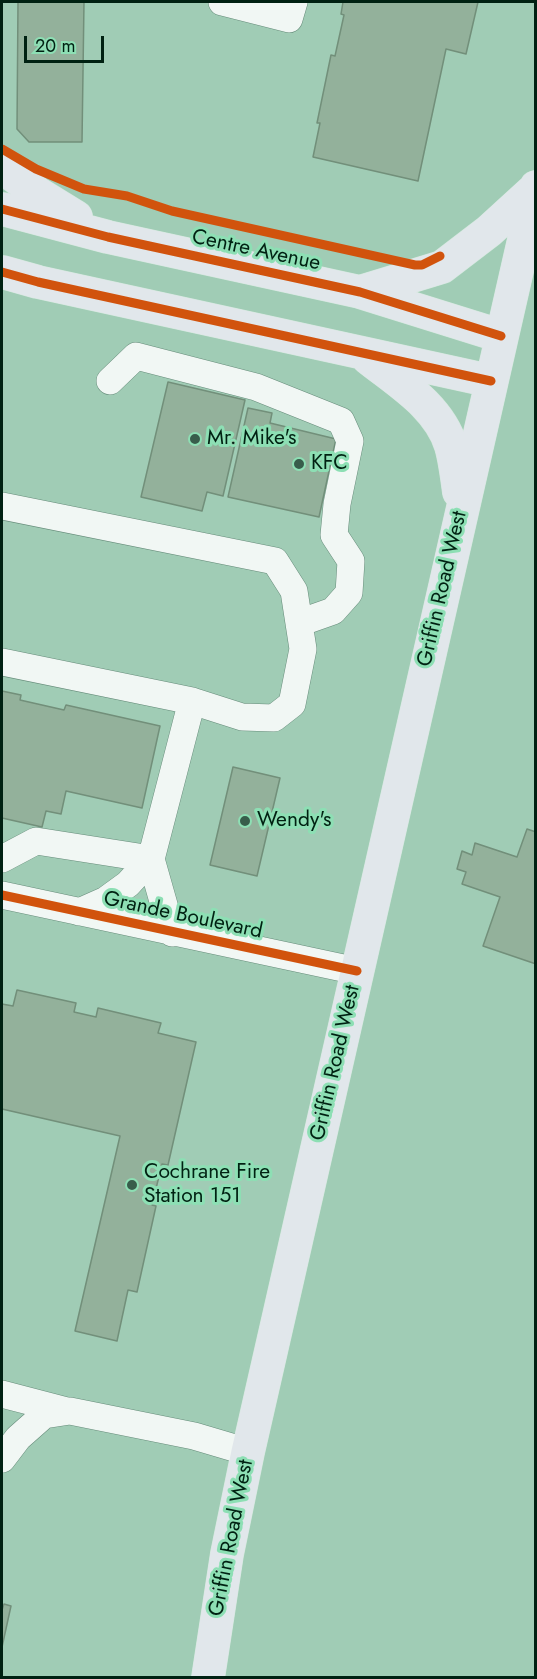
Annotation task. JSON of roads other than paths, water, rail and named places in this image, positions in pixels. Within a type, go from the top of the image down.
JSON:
[{"type":"main road","points":[[2,166],[37,194],[108,237]]},
{"type":"main road","points":[[360,292],[442,267],[489,231],[535,188]]},
{"type":"main road","name":"Griffin Road West","points":[[208,1677],[227,1554],[248,1452],[535,188]]},
{"type":"main road","name":"Centre Avenue","points":[[2,208],[108,237],[360,292],[501,336]]},
{"type":"main road","points":[[2,272],[38,282],[491,381]]},
{"type":"main road","points":[[362,353],[424,403],[440,422],[451,445],[462,507]]},
{"type":"street","points":[[222,2],[289,19],[294,2]]},
{"type":"street","points":[[110,381],[136,356],[256,387],[341,421],[350,441],[337,504],[334,535],[351,561],[349,593],[333,611],[299,623]]},
{"type":"street","points":[[2,506],[276,561],[294,591],[303,649],[292,704],[274,718],[242,717],[192,701],[2,662]]},
{"type":"street","points":[[78,912],[106,900],[128,884],[151,859],[192,701]]},
{"type":"street","points":[[2,859],[36,841],[151,859]]},
{"type":"street","points":[[151,859],[172,933]]},
{"type":"street","name":"Grande Boulevard","points":[[2,895],[357,971]]},
{"type":"street","points":[[2,1394],[70,1411],[194,1436],[248,1452]]},
{"type":"street","points":[[2,1459],[18,1438],[44,1415],[70,1411]]},
{"type":"place","name":"Mr. Mike's","points":[[195,439]]},
{"type":"place","name":"KFC","points":[[299,464]]},
{"type":"place","name":"Wendy's","points":[[245,821]]},
{"type":"place","name":"Cochrane Fire Station 151","points":[[132,1185]]}]
